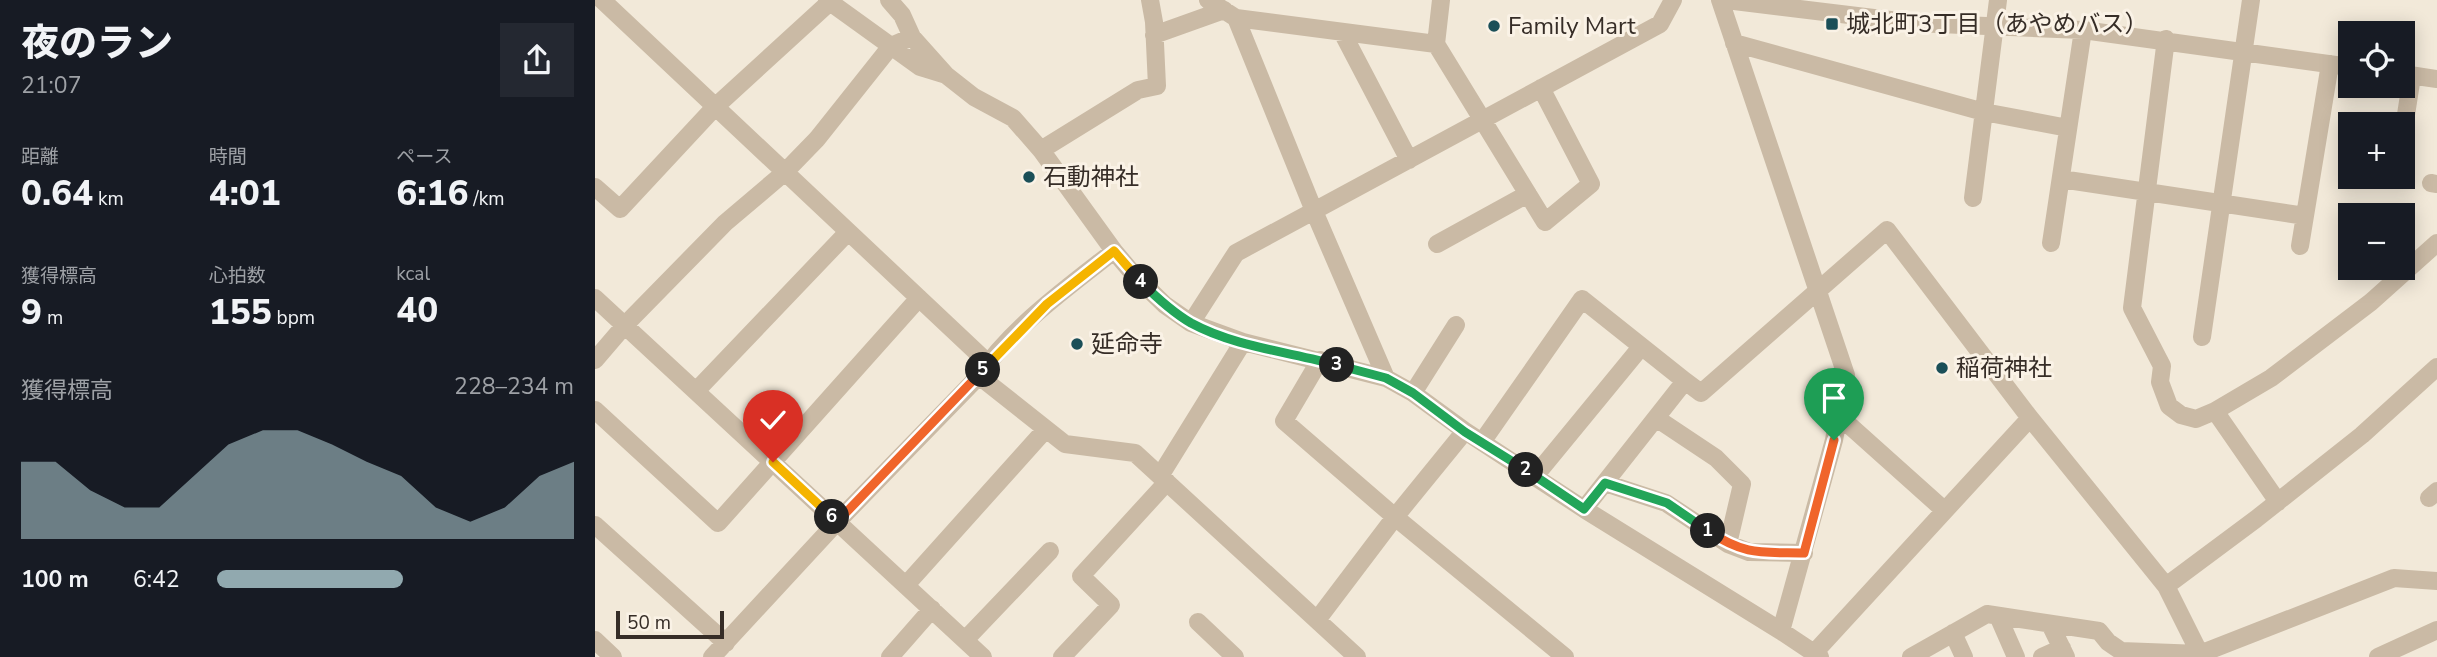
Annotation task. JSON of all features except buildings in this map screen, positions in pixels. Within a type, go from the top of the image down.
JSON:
[{"type":"street","points":[[602,0],[919,298],[983,369],[1046,429],[1065,444],[1135,453],[1353,656]]},
{"type":"street","points":[[889,0],[902,15],[912,37],[946,75],[974,97],[1013,118],[1041,150],[1114,251],[1164,305],[1191,323],[1243,342],[1386,378],[1413,393],[1465,432],[1584,509],[1817,655],[1944,510],[2030,418]]},
{"type":"street","points":[[1041,150],[1138,90],[1157,86],[1150,0]]},
{"type":"street","points":[[1208,0],[1230,14],[1436,44]]},
{"type":"street","points":[[1441,0],[1436,44],[1545,222],[1591,184],[1541,88]]},
{"type":"street","points":[[1191,323],[1236,253],[1660,24],[1673,0]]},
{"type":"street","points":[[1720,0],[1846,375],[1839,416],[1781,631]]},
{"type":"street","points":[[1726,0],[1915,23],[2083,30],[2166,39],[2338,65]]},
{"type":"street","points":[[1973,198],[1998,0]]},
{"type":"street","points":[[2202,337],[2251,0]]},
{"type":"street","points":[[595,187],[620,209],[715,107],[830,1],[921,66],[946,75]]},
{"type":"street","points":[[1154,35],[1230,14]]},
{"type":"street","points":[[1230,14],[1386,378]]},
{"type":"street","points":[[2051,243],[2083,30]]},
{"type":"street","points":[[1342,32],[1409,160]]},
{"type":"street","points":[[595,360],[725,223],[784,173],[817,139],[891,46],[912,37]]},
{"type":"street","points":[[2166,39],[2131,308],[2162,366],[2159,382],[2169,406],[2181,415],[2196,419],[2271,378],[2371,302],[2437,243]]},
{"type":"street","points":[[1734,43],[1984,112],[2068,128]]},
{"type":"street","points":[[2300,246],[2330,64]]},
{"type":"street","points":[[2415,76],[2437,79]]},
{"type":"street","points":[[2061,179],[2305,216]]},
{"type":"street","points":[[1437,244],[1528,194]]},
{"type":"street","points":[[1482,442],[1582,299],[1701,393],[1887,230],[2030,418],[2167,586],[2200,654]]},
{"type":"street","points":[[696,391],[848,232]]},
{"type":"street","points":[[712,657],[837,522],[1047,304],[1114,251]]},
{"type":"street","points":[[595,298],[983,657]]},
{"type":"street","points":[[595,410],[718,523],[919,298]]},
{"type":"street","points":[[1413,393],[1455,326]]},
{"type":"street","points":[[1062,657],[1111,605],[1081,576],[1163,479],[1243,342]]},
{"type":"street","points":[[1535,476],[1641,347]]},
{"type":"street","points":[[1320,360],[1284,421],[1395,517],[1565,657]]},
{"type":"street","points":[[2167,586],[2362,435],[2437,367]]},
{"type":"street","points":[[1584,509],[1685,381]]},
{"type":"street","points":[[2215,411],[2278,502]]},
{"type":"street","points":[[1839,416],[1944,510]]},
{"type":"street","points":[[1656,418],[1716,458],[1742,484],[1728,544]]},
{"type":"street","points":[[906,586],[1046,429]]},
{"type":"street","points":[[1317,620],[1395,517],[1465,432]]},
{"type":"street","points":[[1605,483],[1667,503],[1728,544],[1749,552],[1804,553]]},
{"type":"street","points":[[595,525],[726,643]]},
{"type":"street","points":[[965,640],[1050,551]]},
{"type":"street","points":[[1912,657],[1987,614],[2099,631],[2123,654],[2200,654],[2394,578],[2437,581]]},
{"type":"street","points":[[890,657],[932,610]]},
{"type":"street","points":[[1998,615],[2016,657]]},
{"type":"street","points":[[1198,622],[1235,657]]},
{"type":"street","points":[[2042,657],[2064,653],[2050,624]]},
{"type":"street","points":[[2378,657],[2437,630]]},
{"type":"street","points":[[1954,633],[1964,657]]},
{"type":"street","points":[[595,640],[614,657]]},
{"type":"place","name":"城北町3丁目（あやめバス）","points":[[1832,24]]},
{"type":"place","name":"Family Mart","points":[[1494,26]]},
{"type":"place","name":"石動神社","points":[[1029,177]]},
{"type":"place","name":"延命寺","points":[[1077,344]]},
{"type":"place","name":"稲荷神社","points":[[1942,368]]},
{"type":"route","points":[[773,462],[837,522],[1047,304],[1114,251],[1164,305],[1191,323],[1243,342],[1386,378],[1413,393],[1465,432],[1584,509],[1605,483],[1667,503],[1728,544],[1749,552],[1804,553],[1834,440]]}]
